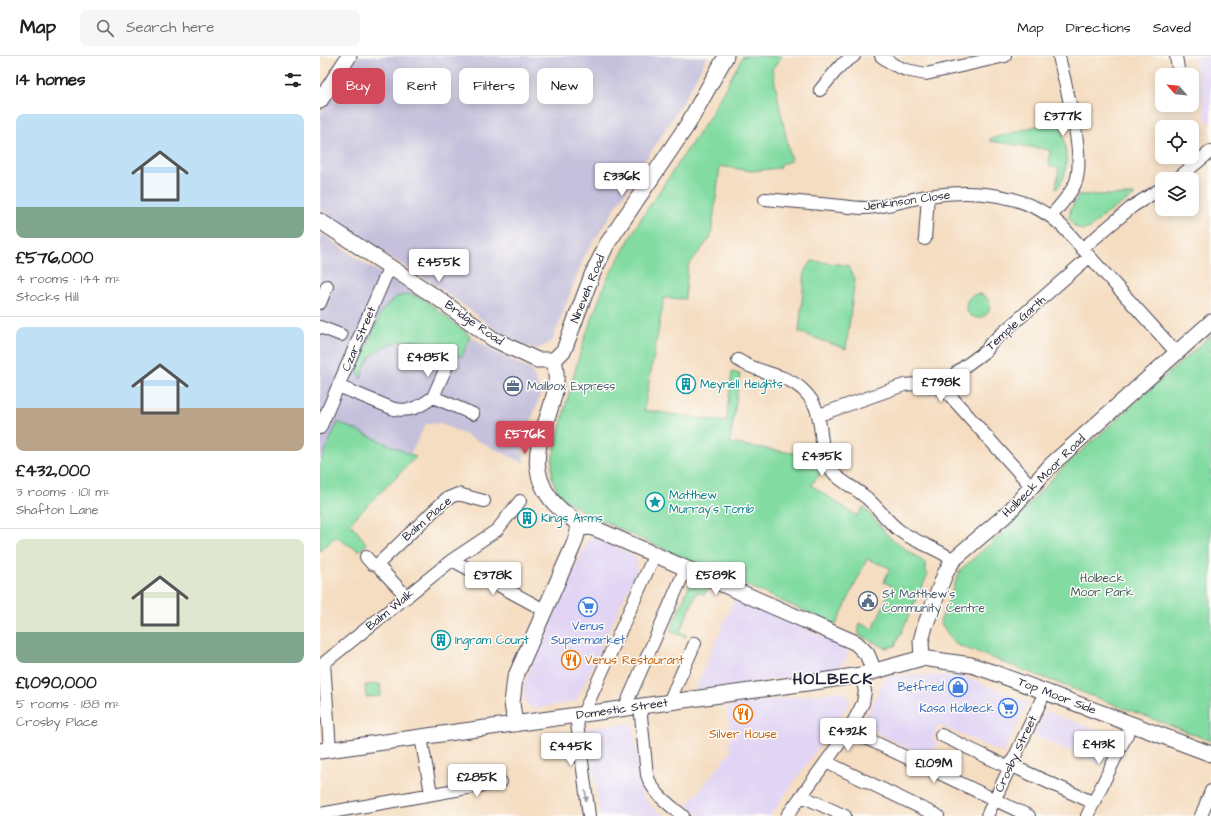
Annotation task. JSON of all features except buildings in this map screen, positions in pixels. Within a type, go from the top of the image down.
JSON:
[{"type":"street","points":[[320,101],[349,56]]},
{"type":"street","name":"Nineveh Road","points":[[554,360],[564,350],[592,275],[607,244],[688,124],[726,56]]},
{"type":"street","points":[[820,90],[841,65],[854,56]]},
{"type":"street","points":[[882,56],[894,65],[906,70],[926,74],[1005,56]]},
{"type":"street","points":[[1051,216],[1068,196],[1075,183],[1078,171],[1077,142],[1059,56]]},
{"type":"street","points":[[1176,56],[1178,68]]},
{"type":"street","points":[[1186,172],[1211,151]]},
{"type":"street","name":"Temple Garth","points":[[946,390],[957,372],[987,350],[990,344],[1133,206],[1155,192]]},
{"type":"street","name":"Jenkinson Close","points":[[765,199],[866,208],[928,196],[959,193],[991,195],[1014,199],[1034,206],[1051,216],[1176,352]]},
{"type":"street","points":[[925,239],[928,196]]},
{"type":"street","name":"Bridge Road","points":[[320,221],[389,268],[439,299],[493,339],[537,360],[554,360]]},
{"type":"street","name":"Czar Street","points":[[320,428],[324,408],[338,386],[389,268]]},
{"type":"street","points":[[320,302],[327,286]]},
{"type":"street","name":"Holbeck Moor Road","points":[[922,658],[921,641],[925,626],[945,574],[953,560],[1007,514],[1052,464],[1211,322]]},
{"type":"street","name":"Czar Street","points":[[320,327],[340,335]]},
{"type":"street","points":[[515,724],[512,703],[515,678],[546,611],[574,544],[579,528],[577,522],[558,507],[549,497],[541,483],[538,469],[538,450],[557,382],[554,360]]},
{"type":"street","points":[[738,360],[759,372],[790,380],[814,401],[819,414],[824,451],[829,466],[837,476],[869,499],[900,531],[939,550],[953,560]]},
{"type":"street","points":[[338,386],[394,409],[404,411],[423,404],[433,397],[446,368]]},
{"type":"street","points":[[819,414],[904,385],[925,384],[946,390],[1032,487]]},
{"type":"street","points":[[433,397],[473,414]]},
{"type":"street","name":"Balm Place","points":[[377,565],[446,499],[458,494],[484,501]]},
{"type":"street","name":"Balm Walk","points":[[325,750],[324,662],[452,560],[497,530],[520,501]]},
{"type":"street","points":[[579,528],[590,527],[602,531],[655,554],[856,643],[867,654],[868,673],[863,703],[849,730],[787,816]]},
{"type":"street","points":[[589,816],[580,715],[655,554]]},
{"type":"street","points":[[366,557],[372,564],[377,565],[407,597]]},
{"type":"street","points":[[452,560],[546,611]]},
{"type":"street","points":[[624,708],[686,568]]},
{"type":"street","points":[[669,702],[695,643]]},
{"type":"street","name":"Domestic Street","points":[[325,750],[624,708],[759,691],[868,673],[922,658]]},
{"type":"street","name":"Top Moor Side","points":[[922,658],[971,665],[1211,754]]},
{"type":"street","name":"Crosby Street","points":[[987,816],[1045,692]]},
{"type":"street","points":[[640,706],[647,775],[650,784],[656,793],[683,816]]},
{"type":"street","points":[[1087,816],[1132,724]]},
{"type":"street","points":[[849,730],[1029,816]]},
{"type":"street","points":[[941,735],[1094,803]]},
{"type":"street","points":[[421,737],[430,793]]},
{"type":"street","points":[[826,762],[938,816]]},
{"type":"street","points":[[327,814],[430,793],[502,782]]},
{"type":"street","points":[[1201,816],[1211,791]]},
{"type":"street","points":[[802,796],[844,816]]},
{"type":"shaded area","points":[[358,56],[708,56],[681,105],[585,255],[552,341],[539,349],[521,345],[507,338],[440,288],[382,252],[320,209],[320,115],[332,96],[332,104],[385,104],[385,68],[350,68]]},
{"type":"shaded area","points":[[1211,56],[1211,125],[1206,119],[1199,83],[1199,68],[1196,68],[1194,57]]},
{"type":"shaded area","points":[[320,232],[365,264],[424,299],[470,336],[497,353],[532,371],[541,393],[523,444],[524,463],[440,423],[426,424],[410,454],[338,423],[320,463]]},
{"type":"shaded area","points":[[593,537],[635,556],[637,562],[636,572],[576,701],[533,709],[528,706],[525,701],[524,684],[588,539]]},
{"type":"shaded area","points":[[734,599],[845,646],[848,650],[846,660],[835,670],[694,692]]},
{"type":"shaded area","points":[[889,676],[963,676],[1028,702],[1003,753],[939,725],[932,740],[938,743],[930,759],[859,724],[866,717],[884,680]]},
{"type":"shaded area","points":[[839,691],[848,696],[850,703],[770,816],[701,816],[687,806],[732,750],[727,743],[731,740],[726,708],[734,705]]},
{"type":"shaded area","points":[[1045,711],[1112,736],[1101,765],[1034,735]]},
{"type":"shaded area","points":[[632,723],[643,796],[651,806],[664,816],[600,816],[587,728]]},
{"type":"green space","points":[[743,56],[782,56],[772,69],[791,161],[781,164],[780,168],[751,171],[720,166],[711,237],[688,266],[685,299],[664,298],[644,410],[726,422],[732,372],[740,374],[730,443],[805,455],[816,462],[820,474],[811,485],[857,516],[864,507],[890,538],[925,563],[927,576],[895,646],[886,648],[859,635],[859,623],[873,629],[892,586],[884,582],[890,568],[867,559],[836,625],[628,533],[579,509],[563,498],[556,489],[552,478],[552,461],[572,381],[585,337],[606,281],[642,217],[708,119]]},
{"type":"green space","points":[[1057,107],[1066,150],[1066,162],[1062,182],[1056,189],[1059,168],[1049,166],[1050,150],[990,141],[990,139],[1047,123],[1045,110]]},
{"type":"green space","points":[[1079,195],[1135,195],[1104,215],[1091,228],[1082,230],[1074,226],[1069,217],[1071,208]]},
{"type":"green space","points":[[812,261],[847,265],[855,278],[846,349],[799,332],[805,270]]},
{"type":"green space","points":[[410,294],[424,299],[470,336],[462,357],[426,343],[408,340],[384,347],[373,354],[366,363],[361,379],[357,369],[382,310],[396,297]]},
{"type":"green space","points":[[978,294],[983,295],[989,301],[989,311],[983,317],[978,318],[973,317],[967,311],[966,306],[967,301],[973,295]]},
{"type":"green space","name":"Holbeck Moor Park","points":[[1211,335],[1211,741],[955,644],[940,622],[960,570],[1004,532],[1057,473]]},
{"type":"green space","points":[[338,422],[416,457],[350,523],[367,544],[359,551],[335,537],[320,551],[320,463]]},
{"type":"green space","points":[[691,581],[708,588],[705,595],[697,592],[680,632],[686,635],[685,637],[670,631]]},
{"type":"green space","points":[[380,684],[381,696],[366,697],[365,685]]},
{"type":"place","name":"Meynell Heights","points":[[686,384]]},
{"type":"place","name":"Mailbox Express","points":[[513,386]]},
{"type":"place","name":"Matthew Murray's Tomb","points":[[655,502]]},
{"type":"place","name":"Kings Arms","points":[[527,518]]},
{"type":"place","name":"St Matthew's Community Centre","points":[[868,601]]},
{"type":"place","name":"Venus Supermarket","points":[[588,607]]},
{"type":"place","name":"Ingram Court","points":[[441,640]]},
{"type":"place","name":"Venus Restaurant","points":[[571,660]]},
{"type":"place","name":"Betfred","points":[[958,687]]},
{"type":"place","name":"Kasa Holbeck","points":[[1008,708]]},
{"type":"place","name":"Silver House","points":[[743,714]]},
{"type":"district","name":"HOLBECK","points":[[833,679]]}]
